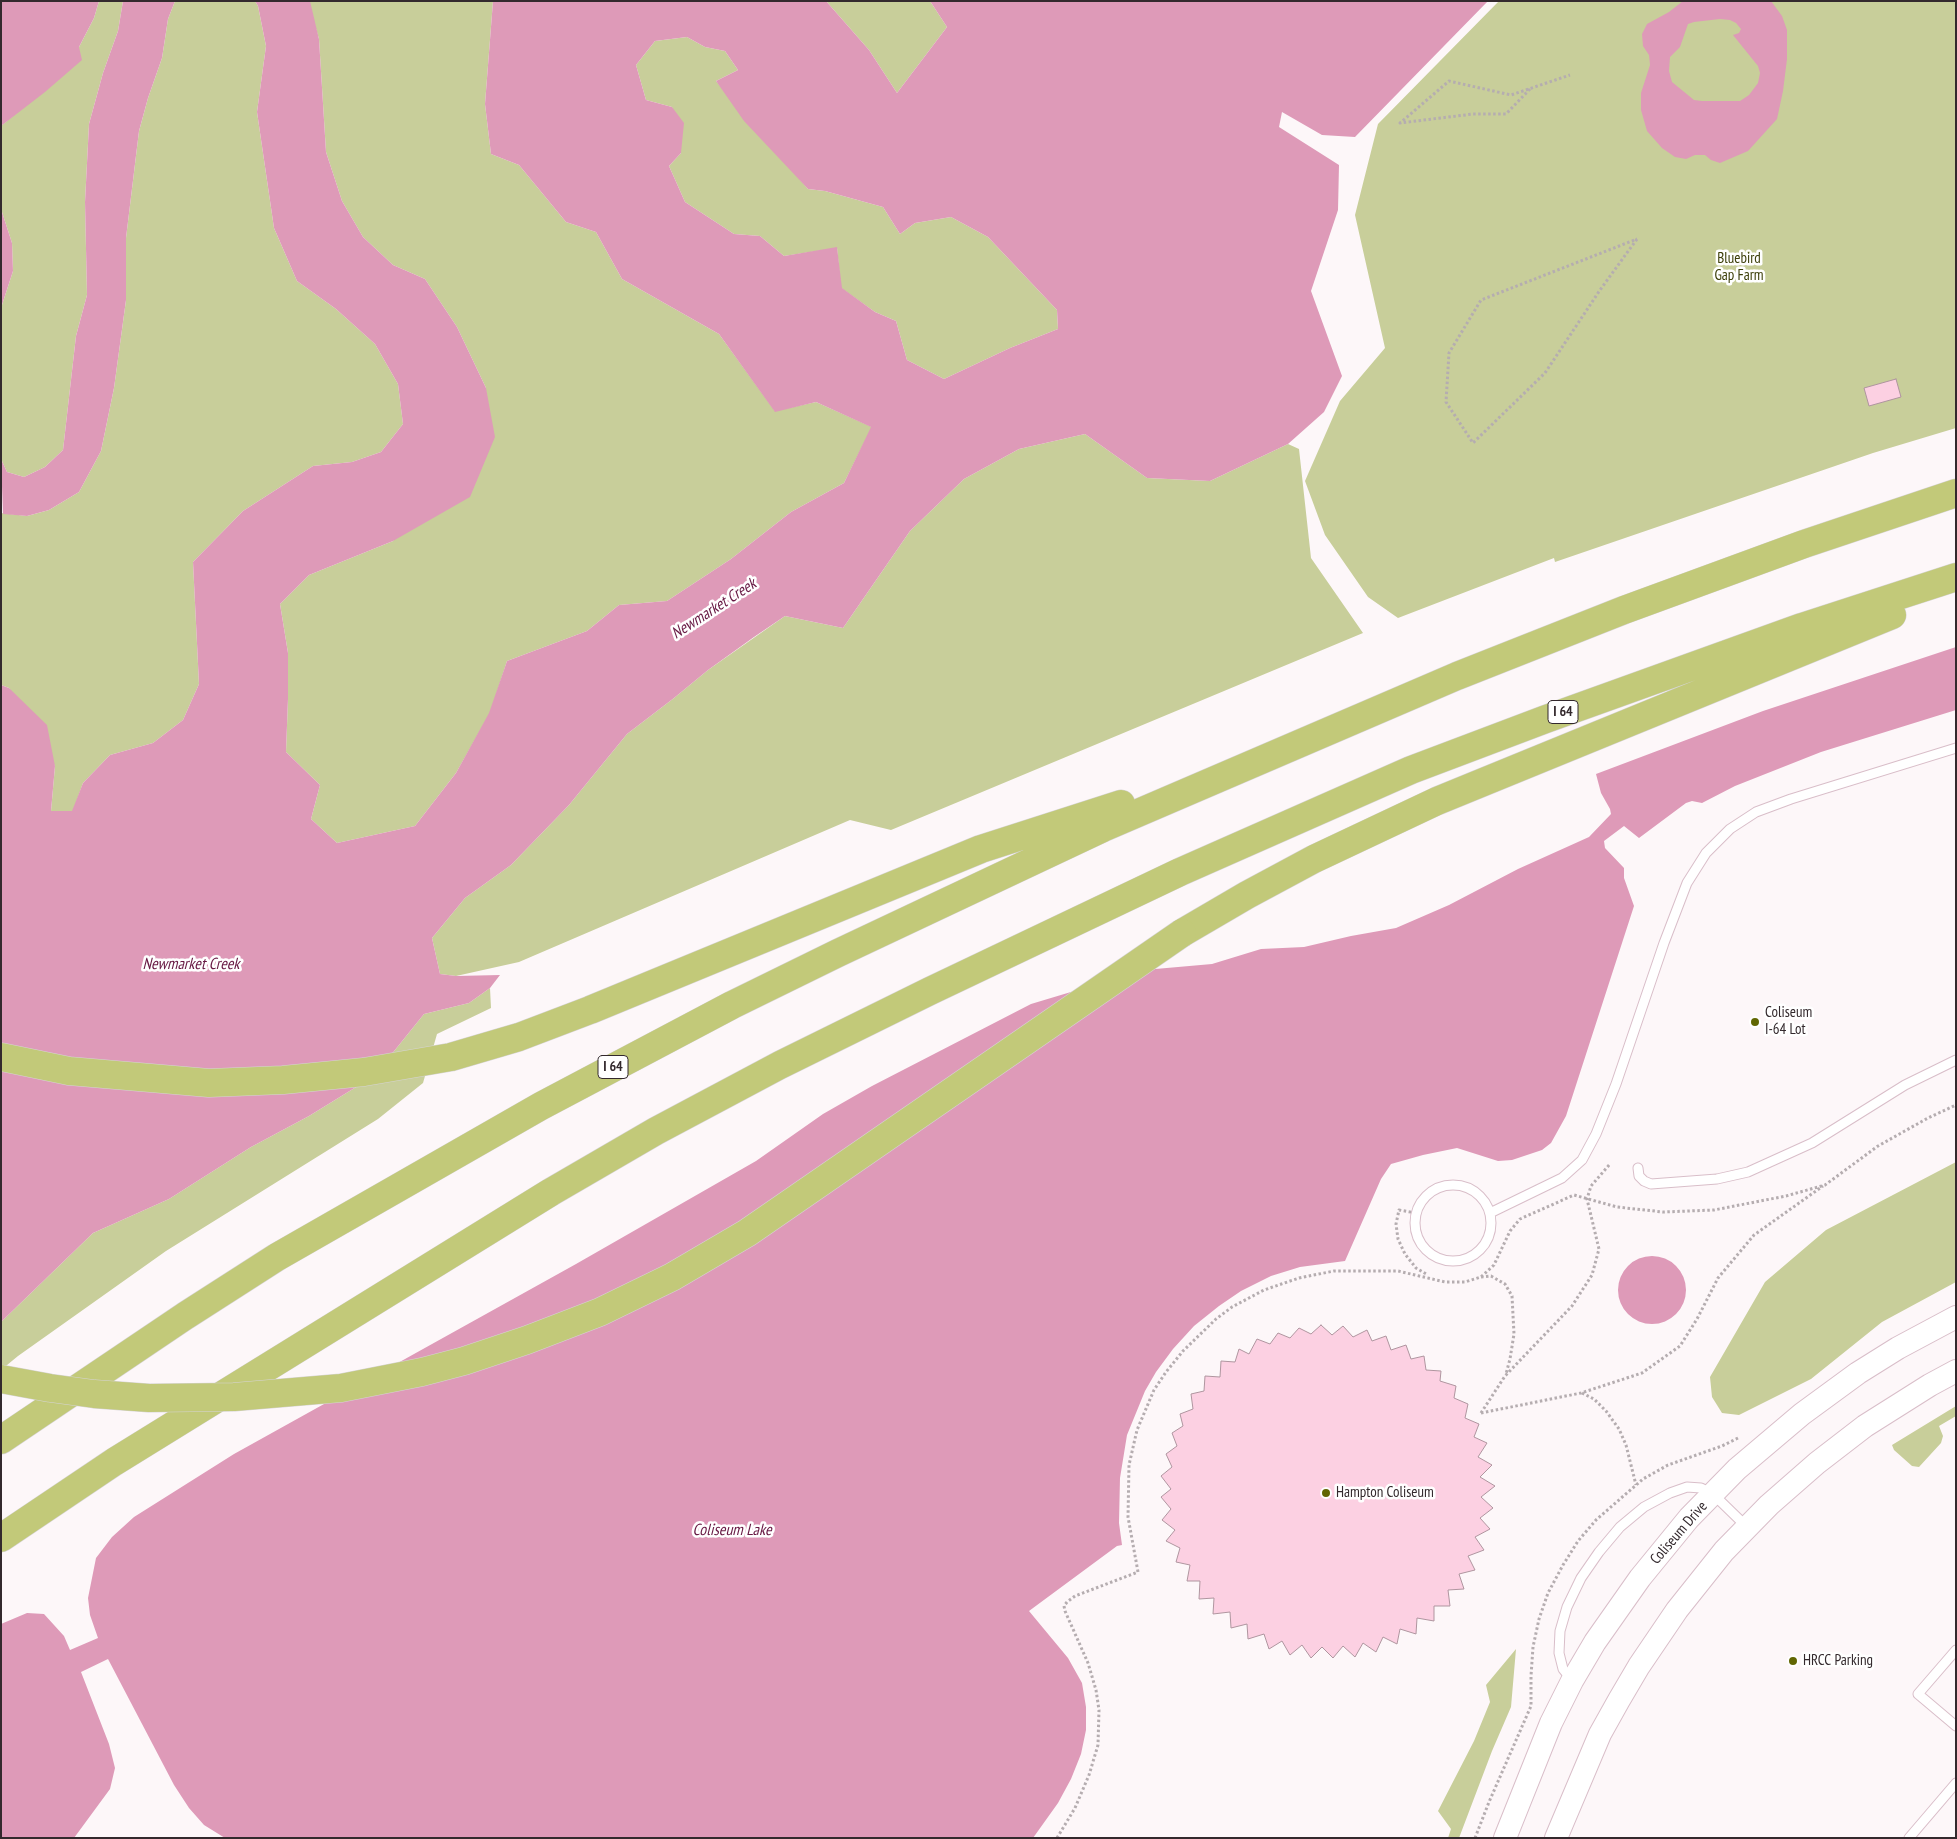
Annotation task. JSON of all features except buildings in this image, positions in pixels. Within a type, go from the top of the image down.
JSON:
[{"type":"highway","name":"I 64","points":[[1,1440],[177,1321],[277,1257],[549,1102],[715,1014],[838,953],[1103,828],[1457,676],[1624,610],[1804,544],[1956,493]]},
{"type":"highway","name":"I 64","points":[[1,1538],[122,1457],[551,1192],[656,1131],[780,1065],[930,990],[1180,872],[1412,770],[1546,719],[1802,627],[1956,577]]},
{"type":"highway","points":[[1,1379],[94,1394],[149,1398],[234,1397],[350,1386],[439,1367],[527,1340],[600,1312],[672,1277],[747,1232],[1182,933],[1247,895],[1314,860],[1437,801],[1956,589]]},
{"type":"highway","points":[[1,1057],[70,1071],[209,1082],[292,1080],[364,1072],[451,1057],[519,1037],[590,1010],[981,849],[1261,759]]},
{"type":"street","name":"Coliseum Drive","points":[[1505,1838],[1551,1723],[1572,1681],[1640,1578],[1689,1518],[1737,1469],[1802,1414],[1858,1373],[1898,1348],[1956,1317]]},
{"type":"street","points":[[1556,1838],[1600,1734],[1639,1666],[1676,1610],[1724,1551],[1770,1504],[1817,1463],[1865,1426],[1930,1385],[1956,1372]]},
{"type":"lane","points":[[1490,1213],[1562,1178],[1582,1160],[1596,1134],[1664,943],[1688,883],[1706,853],[1724,835],[1756,812],[1791,799],[1956,748]]},
{"type":"lane","points":[[1638,1168],[1640,1176],[1644,1181],[1651,1184],[1717,1179],[1748,1172],[1812,1143],[1905,1085],[1956,1060]]},
{"type":"lane","points":[[1453,1184],[1465,1186],[1476,1192],[1485,1201],[1492,1224],[1484,1246],[1475,1254],[1465,1259],[1441,1260],[1422,1246],[1417,1236],[1416,1213],[1421,1201],[1430,1192],[1441,1186],[1453,1184]]},
{"type":"lane","points":[[1572,1681],[1563,1668],[1559,1653],[1560,1631],[1567,1607],[1581,1578],[1620,1527],[1644,1507],[1686,1487],[1701,1488],[1713,1494],[1747,1528]]},
{"type":"lane","points":[[1956,1650],[1918,1694],[1956,1726]]},
{"type":"lane","points":[[1909,1838],[1956,1783]]},
{"type":"path","points":[[1530,89],[1506,114],[1473,114],[1400,123],[1449,81],[1511,95],[1570,75]]},
{"type":"path","points":[[1637,239],[1545,373],[1473,443],[1446,402],[1449,352],[1481,300],[1637,239]]},
{"type":"path","points":[[1610,1164],[1591,1186],[1587,1199],[1599,1249],[1592,1275],[1572,1306],[1505,1376],[1481,1413],[1581,1393],[1642,1373],[1680,1346],[1697,1319],[1718,1278],[1754,1235],[1878,1146],[1928,1118],[1956,1105]]},
{"type":"path","points":[[1481,1277],[1494,1265],[1510,1231],[1520,1218],[1574,1196],[1616,1207],[1663,1212],[1714,1210],[1786,1196],[1825,1185]]},
{"type":"path","points":[[1416,1213],[1399,1210],[1396,1224],[1398,1239],[1405,1254],[1416,1268],[1431,1278]]},
{"type":"path","points":[[1057,1838],[1075,1808],[1089,1775],[1098,1745],[1099,1710],[1096,1690],[1088,1663],[1064,1606],[1075,1596],[1138,1572],[1128,1517],[1129,1465],[1137,1430],[1154,1390],[1183,1350],[1216,1319],[1232,1307],[1272,1287],[1299,1278],[1334,1271],[1398,1271],[1445,1282],[1465,1282],[1492,1276],[1505,1284],[1512,1296],[1514,1334],[1505,1376]]},
{"type":"path","points":[[1581,1393],[1594,1399],[1619,1429],[1626,1445],[1636,1485]]},
{"type":"green space","points":[[99,1],[123,1],[118,31],[103,73],[89,124],[85,202],[87,295],[76,336],[63,450],[45,467],[24,477],[7,472],[1,459],[1,308],[13,271],[12,243],[1,209],[1,126],[20,110],[79,47],[94,18]]},
{"type":"green space","points":[[175,1],[255,1],[258,6],[266,46],[257,112],[274,228],[297,281],[336,309],[375,344],[398,384],[403,424],[381,452],[352,462],[313,466],[243,511],[193,562],[199,684],[183,720],[153,743],[110,755],[83,783],[73,811],[51,811],[55,766],[9,688],[1,685],[1,513],[27,516],[49,510],[79,492],[101,451],[114,388],[126,300],[126,238],[139,131],[162,58],[168,19]]},
{"type":"green space","points":[[308,1],[493,1],[485,104],[491,154],[519,165],[566,222],[596,232],[622,279],[719,334],[775,411],[816,402],[872,427],[844,483],[791,512],[731,559],[667,601],[619,605],[587,631],[507,661],[490,713],[456,773],[415,826],[337,843],[311,819],[320,785],[286,752],[288,653],[280,604],[309,575],[393,541],[486,388],[457,327],[425,279],[393,265],[363,237],[342,201],[326,152],[319,39]]},
{"type":"green space","points":[[826,1],[930,1],[947,27],[897,93],[869,50]]},
{"type":"green space","name":"Bluebird Gap Farm","points":[[1499,1],[1956,1],[1956,428],[1873,453],[1555,562],[1554,558],[1398,618],[1368,597],[1325,535],[1305,481],[1340,401],[1385,348],[1355,215],[1378,124]]},
{"type":"green space","points":[[687,37],[705,47],[725,51],[738,70],[716,81],[808,189],[825,191],[883,207],[900,234],[915,223],[951,217],[988,237],[1057,310],[1058,329],[1010,348],[944,379],[907,360],[896,321],[875,312],[841,288],[837,248],[784,256],[760,236],[734,234],[685,202],[669,166],[681,153],[672,107],[646,100],[636,65],[655,41]]},
{"type":"green space","points":[[1085,434],[1147,478],[1210,481],[1288,444],[1299,449],[1311,558],[1363,633],[891,830],[850,820],[519,962],[456,976],[440,974],[432,938],[465,898],[511,865],[569,805],[627,734],[708,670],[785,616],[843,628],[910,531],[964,479],[1019,449]]},
{"type":"green space","points":[[490,988],[491,1008],[437,1034],[423,1083],[378,1119],[166,1251],[1,1370],[1,1322],[93,1233],[169,1199],[251,1147],[309,1116],[374,1076],[424,1014],[469,1003]]},
{"type":"green space","points":[[1956,1162],[1956,1282],[1882,1322],[1811,1379],[1739,1415],[1722,1413],[1712,1397],[1710,1377],[1765,1282],[1826,1230]]},
{"type":"green space","points":[[1956,1406],[1956,1416],[1939,1426],[1943,1436],[1941,1443],[1919,1467],[1912,1466],[1894,1450],[1892,1445]]},
{"type":"green space","points":[[1516,1649],[1511,1707],[1459,1838],[1448,1838],[1451,1829],[1438,1811],[1474,1741],[1490,1702],[1486,1685]]},
{"type":"water","points":[[1,1],[99,1],[94,18],[79,47],[82,60],[1,126]]},
{"type":"water","points":[[123,1],[175,1],[168,19],[162,58],[139,131],[126,238],[126,300],[114,388],[101,451],[79,492],[49,510],[27,516],[3,514],[1,459],[7,472],[24,477],[45,467],[63,450],[76,336],[87,295],[85,202],[89,124],[103,73],[118,31]]},
{"type":"water","name":"Newmarket Creek","points":[[255,1],[310,1],[319,39],[326,152],[342,201],[363,237],[393,265],[425,279],[457,327],[486,388],[495,437],[470,497],[393,541],[309,575],[280,604],[288,653],[286,752],[320,785],[311,819],[337,843],[415,826],[456,773],[489,713],[507,661],[587,631],[619,605],[667,601],[731,559],[791,512],[844,483],[871,427],[816,402],[775,412],[719,334],[622,279],[596,232],[566,222],[519,165],[491,154],[485,104],[493,1],[826,1],[869,50],[897,93],[947,27],[930,1],[1488,1],[1355,137],[1322,135],[1282,112],[1279,127],[1339,165],[1338,210],[1311,291],[1342,376],[1324,412],[1288,444],[1210,481],[1147,478],[1085,434],[1019,449],[964,479],[910,531],[843,628],[785,616],[754,637],[708,670],[627,734],[569,805],[511,865],[465,898],[432,938],[440,974],[456,976],[500,975],[490,988],[469,1003],[424,1014],[374,1076],[309,1116],[251,1147],[169,1199],[93,1233],[1,1322],[1,685],[9,688],[47,725],[55,766],[51,811],[72,811],[83,783],[110,755],[153,743],[183,720],[199,684],[193,562],[243,511],[313,466],[352,462],[381,452],[403,424],[398,384],[375,344],[336,309],[297,281],[274,228],[257,112],[266,46],[258,6]],"holes":[[[687,37],[705,47],[725,51],[738,70],[716,81],[744,121],[808,189],[825,191],[883,207],[900,234],[915,223],[951,217],[988,237],[1057,310],[1058,329],[1010,348],[944,379],[907,360],[896,321],[875,312],[842,288],[837,247],[784,256],[760,236],[734,234],[685,202],[669,166],[681,153],[684,123],[672,107],[646,100],[636,65],[655,41]]]},
{"type":"water","points":[[1683,1],[1771,1],[1782,16],[1787,30],[1787,59],[1777,119],[1748,151],[1720,163],[1711,160],[1705,155],[1695,155],[1686,159],[1675,157],[1662,148],[1647,131],[1641,110],[1641,93],[1650,65],[1649,55],[1643,46],[1642,34],[1647,24],[1669,12]],"holes":[[[1720,19],[1730,20],[1741,29],[1739,33],[1733,35],[1758,66],[1760,73],[1758,83],[1749,95],[1740,101],[1694,100],[1672,82],[1669,71],[1670,57],[1680,47],[1688,24]]]},
{"type":"water","points":[[1,209],[12,243],[13,271],[1,308]]},
{"type":"water","name":"Coliseum Lake","points":[[1956,647],[1956,710],[1821,752],[1735,786],[1702,803],[1692,801],[1686,803],[1639,838],[1624,826],[1604,841],[1605,848],[1624,868],[1624,878],[1634,906],[1566,1116],[1551,1143],[1542,1150],[1512,1160],[1498,1161],[1457,1148],[1391,1164],[1381,1179],[1345,1261],[1300,1267],[1271,1276],[1241,1291],[1194,1326],[1173,1349],[1145,1391],[1127,1435],[1120,1478],[1119,1523],[1122,1545],[1117,1546],[1029,1611],[1068,1658],[1082,1683],[1086,1707],[1086,1730],[1081,1754],[1071,1779],[1058,1803],[1033,1838],[225,1838],[204,1825],[189,1808],[174,1785],[108,1659],[81,1672],[109,1744],[115,1768],[110,1789],[74,1838],[1,1838],[1,1624],[27,1613],[44,1614],[64,1636],[70,1650],[98,1638],[90,1615],[88,1598],[96,1558],[112,1537],[134,1517],[234,1454],[576,1264],[756,1161],[823,1114],[872,1086],[1031,1004],[1144,970],[1212,964],[1261,949],[1304,947],[1396,928],[1449,905],[1518,869],[1589,837],[1611,814],[1601,793],[1596,774],[1763,711]]},
{"type":"water","points":[[1652,1256],[1665,1259],[1676,1266],[1683,1277],[1686,1290],[1683,1303],[1676,1314],[1665,1321],[1652,1324],[1639,1321],[1628,1314],[1621,1303],[1618,1290],[1621,1277],[1628,1266],[1639,1259]]},
{"type":"place","name":"Coliseum I-64 Lot","points":[[1755,1022]]},
{"type":"place","name":"Hampton Coliseum","points":[[1326,1493]]},
{"type":"place","name":"HRCC Parking","points":[[1793,1661]]}]
